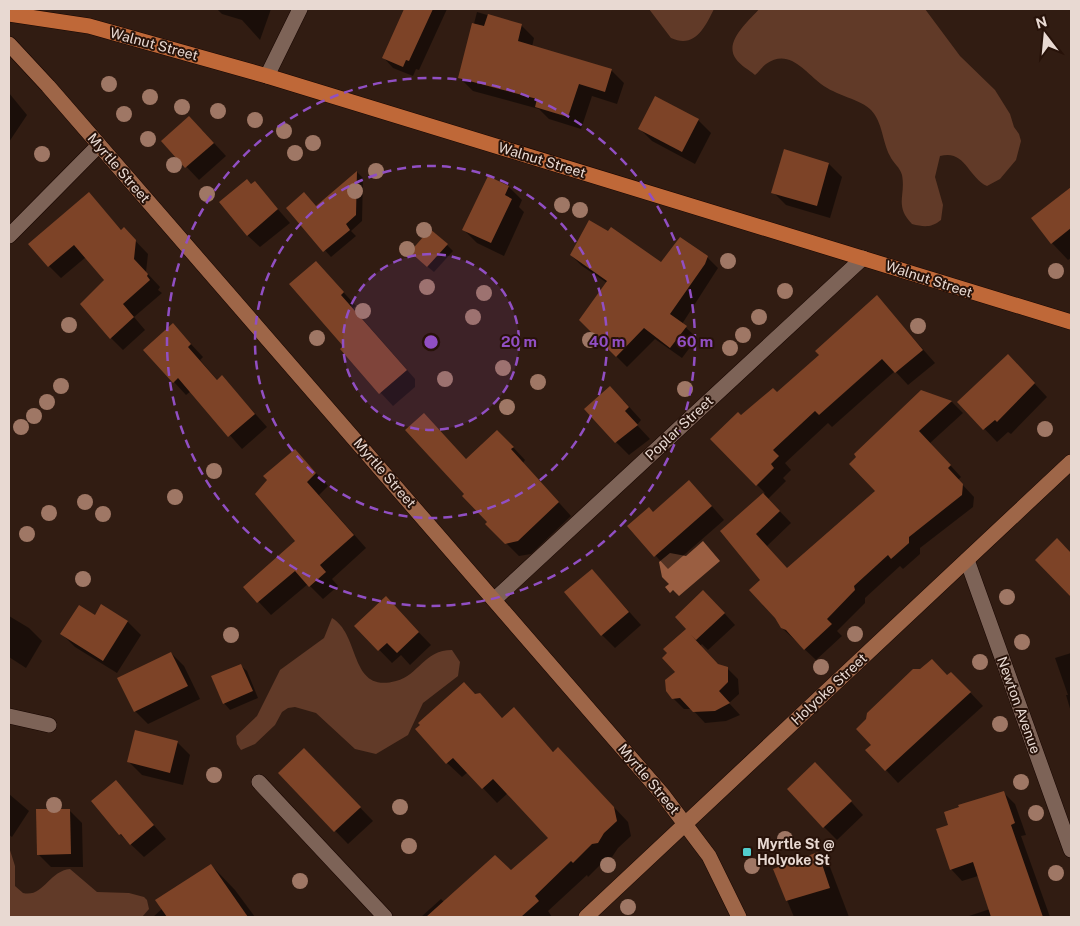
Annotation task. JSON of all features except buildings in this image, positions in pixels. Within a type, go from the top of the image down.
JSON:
[{"type":"main road","name":"Walnut Street","points":[[9,14],[89,26],[267,76],[1071,322]]},
{"type":"main road","name":"Myrtle Street","points":[[9,44],[495,598],[686,823],[718,871],[739,917]]},
{"type":"main road","name":"Holyoke Street","points":[[586,917],[1071,462]]},
{"type":"street","points":[[267,76],[300,9]]},
{"type":"street","points":[[9,236],[99,145]]},
{"type":"street","name":"Poplar Street","points":[[495,598],[863,258]]},
{"type":"street","name":"Newton Avenue","points":[[967,560],[1071,850]]},
{"type":"street","points":[[9,716],[49,725]]},
{"type":"street","points":[[259,782],[385,917]]},
{"type":"shaded area","points":[[649,9],[714,9],[707,23],[698,34],[687,41],[679,41],[671,38]]},
{"type":"shaded area","points":[[759,9],[925,9],[960,56],[995,90],[1010,114],[1021,141],[1016,160],[1000,179],[987,186],[975,177],[966,165],[955,156],[940,156],[935,177],[943,205],[941,220],[927,226],[912,224],[903,211],[901,172],[890,156],[875,115],[867,106],[827,88],[796,63],[789,60],[774,60],[766,64],[755,75],[736,59],[733,52],[735,39]]},
{"type":"shaded area","points":[[703,541],[720,561],[679,596],[673,590],[670,593],[665,587],[669,584],[662,577],[659,562],[670,553],[686,556]]},
{"type":"shaded area","points":[[332,618],[341,626],[348,637],[357,661],[370,679],[381,683],[396,681],[411,674],[435,654],[452,650],[460,662],[458,676],[423,703],[408,735],[376,754],[355,749],[316,713],[295,707],[288,708],[282,712],[275,725],[255,744],[241,750],[237,744],[236,736],[257,716],[280,670],[324,638]]},
{"type":"shaded area","points":[[9,847],[15,866],[15,886],[23,893],[36,892],[57,874],[70,869],[97,892],[129,893],[144,897],[147,900],[149,909],[142,917],[9,917]]},
{"type":"place","name":"Myrtle St @ Holyoke St","points":[[747,852]]}]
